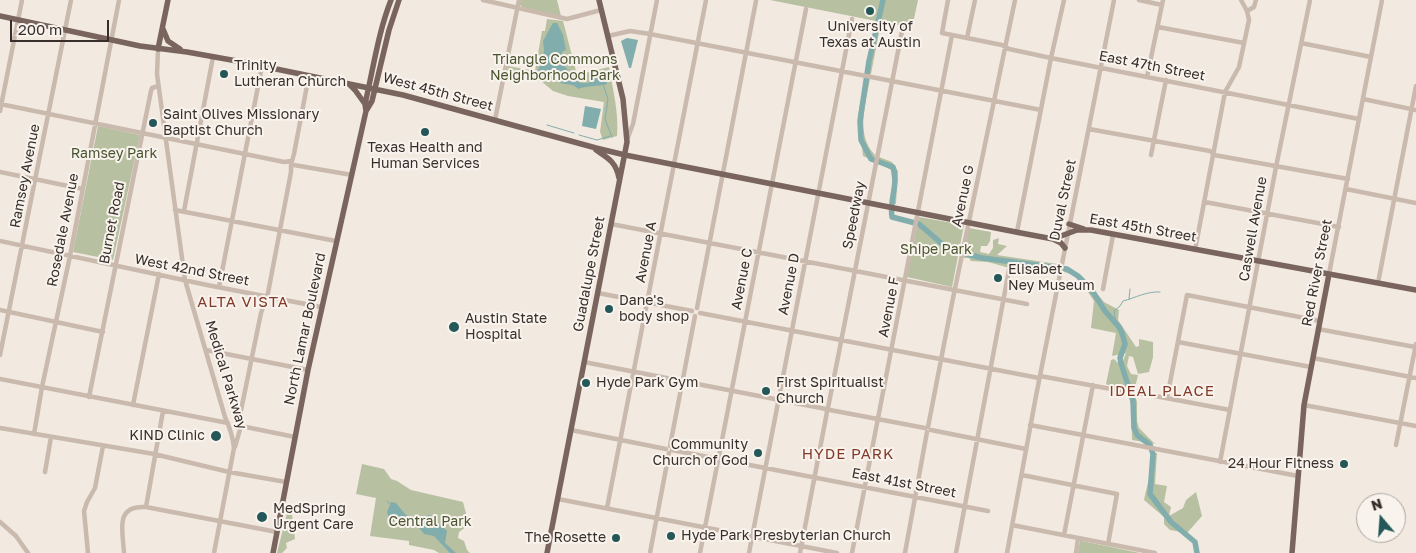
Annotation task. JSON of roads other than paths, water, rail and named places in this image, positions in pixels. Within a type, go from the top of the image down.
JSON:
[{"type":"main road","name":"Burnet Road","points":[[158,49],[168,0]]},
{"type":"main road","name":"North Lamar Boulevard","points":[[366,108],[372,101],[372,88],[384,17],[390,0]]},
{"type":"main road","points":[[599,0],[622,99],[627,142]]},
{"type":"main road","name":"North Lamar Boulevard","points":[[273,553],[321,306],[366,108],[398,1]]},
{"type":"main road","name":"West 45th Street","points":[[0,16],[158,49],[187,52],[387,91],[625,155],[868,203]]},
{"type":"main road","points":[[163,28],[170,44],[187,52]]},
{"type":"main road","points":[[347,83],[355,90],[366,108]]},
{"type":"main road","points":[[372,101],[387,91]]},
{"type":"main road","name":"Guadalupe Street","points":[[547,553],[627,142]]},
{"type":"main road","points":[[592,147],[613,162],[618,170],[620,182]]},
{"type":"main road","points":[[868,203],[1053,239],[1061,243],[1065,248]]},
{"type":"main road","points":[[1069,224],[1086,230]]},
{"type":"main road","name":"East 45th Street","points":[[1053,239],[1086,230],[1416,290]]},
{"type":"main road","name":"Red River Street","points":[[1292,553],[1304,405],[1330,274]]},
{"type":"street","points":[[0,111],[22,0]]},
{"type":"street","name":"Ramsey Avenue","points":[[0,355],[71,0]]},
{"type":"street","name":"Rosedale Avenue","points":[[34,434],[120,0]]},
{"type":"street","points":[[483,0],[567,19],[602,10]]},
{"type":"street","points":[[495,120],[519,0]]},
{"type":"street","name":"Guadalupe Street","points":[[627,142],[633,124],[657,0]]},
{"type":"street","name":"Avenue A","points":[[607,508],[706,0]]},
{"type":"street","name":"East 47th Street","points":[[948,0],[942,33],[1051,58],[1359,119]]},
{"type":"street","points":[[967,38],[975,0]]},
{"type":"street","name":"Avenue G","points":[[905,553],[962,252],[1014,0]]},
{"type":"street","points":[[1017,232],[1064,0]]},
{"type":"street","name":"Duval Street","points":[[1007,553],[1030,425],[1114,0]]},
{"type":"street","points":[[1139,0],[1163,2],[1148,77]]},
{"type":"street","points":[[1247,11],[1254,7],[1256,0]]},
{"type":"street","name":"Caswell Avenue","points":[[1220,462],[1310,0]]},
{"type":"street","name":"Red River Street","points":[[1330,274],[1382,0]]},
{"type":"street","points":[[650,553],[756,1]]},
{"type":"street","points":[[1195,250],[1227,87],[1236,75],[1239,67],[1249,20],[1242,2]]},
{"type":"street","name":"Avenue C","points":[[700,553],[806,9]]},
{"type":"street","name":"Avenue D","points":[[748,553],[852,19]]},
{"type":"street","name":"Speedway","points":[[800,553],[903,26]]},
{"type":"street","points":[[1158,27],[1244,43]]},
{"type":"street","points":[[608,36],[630,31],[650,34],[1041,110]]},
{"type":"street","name":"Avenue F","points":[[852,553],[952,35]]},
{"type":"street","points":[[1301,43],[1371,57]]},
{"type":"street","name":"Burnet Road","points":[[89,397],[151,91],[152,88],[158,86],[156,68],[158,49]]},
{"type":"street","points":[[184,211],[212,57]]},
{"type":"street","points":[[219,287],[262,66]]},
{"type":"street","points":[[234,448],[240,426],[239,422],[251,358],[280,229],[309,75]]},
{"type":"street","points":[[1151,155],[1166,80]]},
{"type":"street","name":"Medical Parkway","points":[[158,86],[185,280],[233,437],[234,448],[214,553]]},
{"type":"street","points":[[1378,283],[1414,109],[1416,86]]},
{"type":"street","points":[[1363,99],[1414,109]]},
{"type":"street","points":[[1,104],[352,175]]},
{"type":"street","points":[[1089,129],[1210,151],[1214,155],[1276,167],[1348,179]]},
{"type":"street","points":[[0,172],[83,189]]},
{"type":"street","points":[[1346,190],[1416,203]]},
{"type":"street","points":[[1205,202],[1338,227]]},
{"type":"street","points":[[175,210],[336,241]]},
{"type":"street","points":[[612,224],[1028,304]]},
{"type":"street","points":[[1103,290],[1113,235]]},
{"type":"street","name":"West 42nd Street","points":[[0,241],[219,287],[321,306]]},
{"type":"street","points":[[956,553],[1009,270]]},
{"type":"street","points":[[133,405],[159,274]]},
{"type":"street","points":[[598,293],[942,360],[1122,391]]},
{"type":"street","points":[[1167,398],[1187,295],[1320,320]]},
{"type":"street","points":[[0,310],[103,332]]},
{"type":"street","points":[[1318,328],[1416,346],[1396,445]]},
{"type":"street","points":[[1178,342],[1311,367]]},
{"type":"street","points":[[206,350],[308,370]]},
{"type":"street","points":[[1313,358],[1416,378]]},
{"type":"street","points":[[584,362],[1026,449]]},
{"type":"street","points":[[0,379],[228,423]]},
{"type":"street","points":[[1064,535],[1093,385]]},
{"type":"street","points":[[1139,393],[1230,410]]},
{"type":"street","points":[[1304,405],[1416,426]]},
{"type":"street","points":[[146,507],[162,411]]},
{"type":"street","points":[[1030,425],[1298,476]]},
{"type":"street","points":[[240,426],[295,437]]},
{"type":"street","points":[[0,428],[154,454],[229,472],[286,482]]},
{"type":"street","name":"East 41st Street","points":[[571,430],[988,511]]},
{"type":"street","points":[[45,472],[51,437]]},
{"type":"street","points":[[88,553],[84,508],[95,488],[103,446]]},
{"type":"street","points":[[1022,475],[1117,494],[1108,544]]},
{"type":"street","points":[[558,499],[837,553]]},
{"type":"street","points":[[124,553],[124,515],[134,508],[146,507],[277,532]]},
{"type":"street","points":[[0,522],[16,536],[28,553]]},
{"type":"street","points":[[1012,525],[1155,553]]},
{"type":"street","points":[[1076,553],[1078,538]]},
{"type":"water","points":[[553,23],[557,23],[563,35],[566,50],[562,52],[561,62],[574,78],[579,82],[586,83],[591,82],[593,76],[600,75],[606,80],[607,84],[578,89],[540,74],[538,70],[543,59],[543,41]]},
{"type":"water","points":[[627,38],[638,40],[631,68],[629,68],[621,41]]},
{"type":"water","points":[[585,106],[601,109],[596,129],[582,126]]},
{"type":"water","points":[[391,502],[396,503],[405,514],[418,523],[430,515],[447,531],[445,543],[456,553],[450,553],[434,536],[424,534],[412,521],[401,519],[390,522],[387,512]]},
{"type":"waterway","points":[[883,0],[869,61],[860,121],[861,140],[871,159],[893,167],[895,186],[891,211],[892,217],[919,224],[948,249],[982,258],[1067,269],[1078,276],[1093,292],[1122,333],[1125,344],[1120,358],[1133,401],[1134,428],[1137,435],[1150,445],[1153,454],[1150,494],[1171,522],[1195,542],[1197,553]]},
{"type":"waterway","points":[[603,84],[608,99],[605,119],[612,137]]},
{"type":"waterway","points":[[547,125],[574,133]]},
{"type":"waterway","points":[[579,135],[597,140],[610,136]]},
{"type":"waterway","points":[[1129,299],[1130,289]]},
{"type":"waterway","points":[[1116,324],[1114,311],[1123,301],[1160,292]]},
{"type":"waterway","points":[[387,501],[390,504]]},
{"type":"place","name":"University of Texas at Austin","points":[[870,11]]},
{"type":"place","name":"Trinity Lutheran Church","points":[[224,74]]},
{"type":"place","name":"Saint Olives Missionary Baptist Church","points":[[153,123]]},
{"type":"place","name":"Texas Health and Human Services","points":[[425,132]]},
{"type":"place","name":"Elisabet Ney Museum","points":[[998,278]]},
{"type":"place","name":"Dane's body shop","points":[[609,309]]},
{"type":"place","name":"Austin State Hospital","points":[[454,327]]},
{"type":"place","name":"Hyde Park Gym","points":[[586,383]]},
{"type":"place","name":"First Spiritualist Church","points":[[766,391]]},
{"type":"place","name":"KIND Clinic","points":[[216,436]]},
{"type":"place","name":"Community Church of God","points":[[758,453]]},
{"type":"place","name":"24 Hour Fitness","points":[[1344,464]]},
{"type":"place","name":"MedSpring Urgent Care","points":[[262,517]]},
{"type":"place","name":"Hyde Park Presbyterian Church","points":[[671,536]]},
{"type":"place","name":"The Rosette","points":[[616,538]]},
{"type":"district","name":"ALTA VISTA","points":[[243,302]]},
{"type":"district","name":"IDEAL PLACE","points":[[1162,391]]},
{"type":"district","name":"HYDE PARK","points":[[848,454]]},
{"type":"park label","name":"Triangle Commons Neighborhood Park","points":[[555,68]]},
{"type":"park label","name":"Ramsey Park","points":[[114,154]]},
{"type":"park label","name":"Shipe Park","points":[[936,250]]},
{"type":"park label","name":"Central Park","points":[[430,522]]}]
